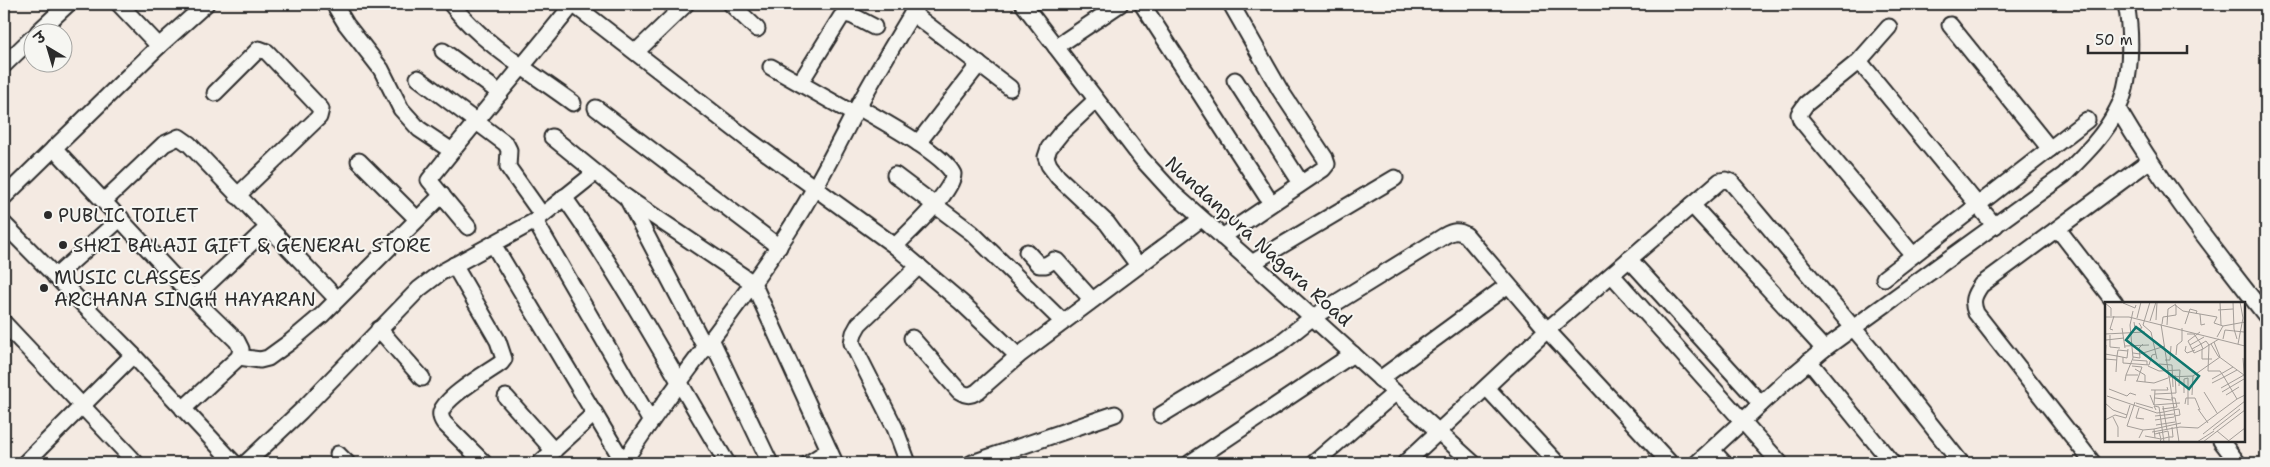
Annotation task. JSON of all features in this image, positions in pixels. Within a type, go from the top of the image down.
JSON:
[{"type":"street","points":[[49,22],[68,4]]},
{"type":"street","points":[[119,4],[159,46]]},
{"type":"street","points":[[4,197],[159,46],[206,4]]},
{"type":"street","points":[[334,4],[346,24],[381,69],[401,109],[419,129],[452,150]]},
{"type":"street","points":[[451,4],[485,39],[573,103]]},
{"type":"street","points":[[468,227],[429,180],[475,121],[524,67],[573,4],[816,189],[895,246],[962,302],[1018,356]]},
{"type":"street","points":[[636,52],[686,4]]},
{"type":"street","points":[[731,4],[757,29]]},
{"type":"street","name":"Nandanpura Nagara Road","points":[[1024,4],[1142,159],[1173,193],[1473,463]]},
{"type":"street","points":[[1056,47],[1100,9],[1120,4]]},
{"type":"street","points":[[1142,4],[1272,203]]},
{"type":"street","points":[[1222,237],[1323,169],[1327,164],[1325,158],[1280,90],[1231,4]]},
{"type":"street","points":[[1697,463],[1824,349],[2064,175],[2093,147],[2118,109],[2125,87],[2130,47],[2126,4]]},
{"type":"street","points":[[493,244],[624,463],[650,420],[709,345],[816,189],[856,111],[915,8],[979,64],[1010,88]]},
{"type":"street","points":[[800,83],[841,17],[845,14],[853,16],[874,27]]},
{"type":"street","points":[[1950,25],[2050,149]]},
{"type":"street","points":[[1889,27],[1859,61],[1806,104],[1799,114],[1801,120],[1913,255]]},
{"type":"street","points":[[4,65],[22,48]]},
{"type":"street","points":[[214,93],[259,49],[266,52],[321,109],[319,117],[237,196]]},
{"type":"street","points":[[443,51],[500,93]]},
{"type":"street","points":[[1859,61],[1995,226]]},
{"type":"street","points":[[918,143],[979,64]]},
{"type":"street","points":[[771,67],[918,143],[949,168],[953,174],[950,183],[936,204],[895,246]]},
{"type":"street","points":[[418,78],[508,146],[508,167],[650,420]]},
{"type":"street","points":[[1234,80],[1301,183]]},
{"type":"street","points":[[1096,100],[1061,133],[1049,148],[1046,156],[1049,165],[1058,177],[1107,223],[1138,265]]},
{"type":"street","points":[[596,108],[778,247]]},
{"type":"street","points":[[2118,109],[2149,161],[2266,316]]},
{"type":"street","points":[[1884,278],[2087,120]]},
{"type":"street","points":[[104,201],[164,144],[179,137],[189,144],[337,299]]},
{"type":"street","points":[[552,138],[627,198],[753,282],[832,457],[809,463]]},
{"type":"street","points":[[54,148],[121,218],[193,298],[237,341],[241,349],[239,357],[183,408]]},
{"type":"street","points":[[358,161],[418,219]]},
{"type":"street","points":[[2093,463],[1984,324],[1973,304],[1974,295],[1981,284],[2149,161]]},
{"type":"street","points":[[246,463],[301,411],[419,289],[454,265],[538,218],[596,173]]},
{"type":"street","points":[[895,176],[936,204],[972,233],[1063,322]]},
{"type":"street","points":[[1252,263],[1395,178]]},
{"type":"street","points":[[1405,463],[1548,330],[1720,181],[1726,180],[1731,182],[1852,327],[1960,463]]},
{"type":"street","points":[[239,357],[260,360],[268,358],[315,320],[442,195]]},
{"type":"street","points":[[564,197],[616,272],[679,384],[727,463]]},
{"type":"street","points":[[627,198],[709,345],[770,463]]},
{"type":"street","points":[[1692,205],[1824,349]]},
{"type":"street","points":[[54,277],[121,218]]},
{"type":"street","points":[[912,338],[966,395],[970,396],[1018,356],[1201,219]]},
{"type":"street","points":[[4,224],[54,277],[133,355],[234,463]]},
{"type":"street","points":[[193,298],[268,228]]},
{"type":"street","points":[[2058,229],[2114,302]]},
{"type":"street","points":[[1161,415],[1280,343],[1313,317],[1452,232],[1460,232],[1466,235],[1548,330],[1670,463]]},
{"type":"street","points":[[1027,252],[1040,265],[1046,265],[1054,260],[1058,261],[1092,300]]},
{"type":"street","points":[[1629,259],[1761,404]]},
{"type":"street","points":[[454,265],[498,341],[504,359],[501,363],[464,387],[444,406],[441,417],[444,423],[484,463]]},
{"type":"street","points":[[908,463],[895,428],[852,343],[854,333],[859,324],[919,266]]},
{"type":"street","points":[[1612,275],[1780,463]]},
{"type":"street","points":[[1380,378],[1508,285]]},
{"type":"street","points":[[4,323],[136,463]]},
{"type":"street","points":[[379,329],[422,378]]},
{"type":"street","points":[[1190,463],[1353,354]]},
{"type":"street","points":[[25,463],[133,355]]},
{"type":"street","points":[[1809,361],[1892,463]]},
{"type":"street","points":[[1487,388],[1557,463]]},
{"type":"street","points":[[1314,463],[1395,393]]},
{"type":"street","points":[[506,397],[554,451]]},
{"type":"street","points":[[540,463],[595,413]]},
{"type":"street","points":[[972,463],[1115,414]]},
{"type":"street","points":[[2222,442],[2238,463]]},
{"type":"street","points":[[1712,450],[1724,463]]},
{"type":"place","name":"PUBLIC TOILET","points":[[48,215]]},
{"type":"place","name":"SHRI BALAJI GIFT & GENERAL STORE","points":[[63,245]]},
{"type":"place","name":"MUSIC CLASSES ARCHANA SINGH HAYARAN","points":[[44,288]]}]
